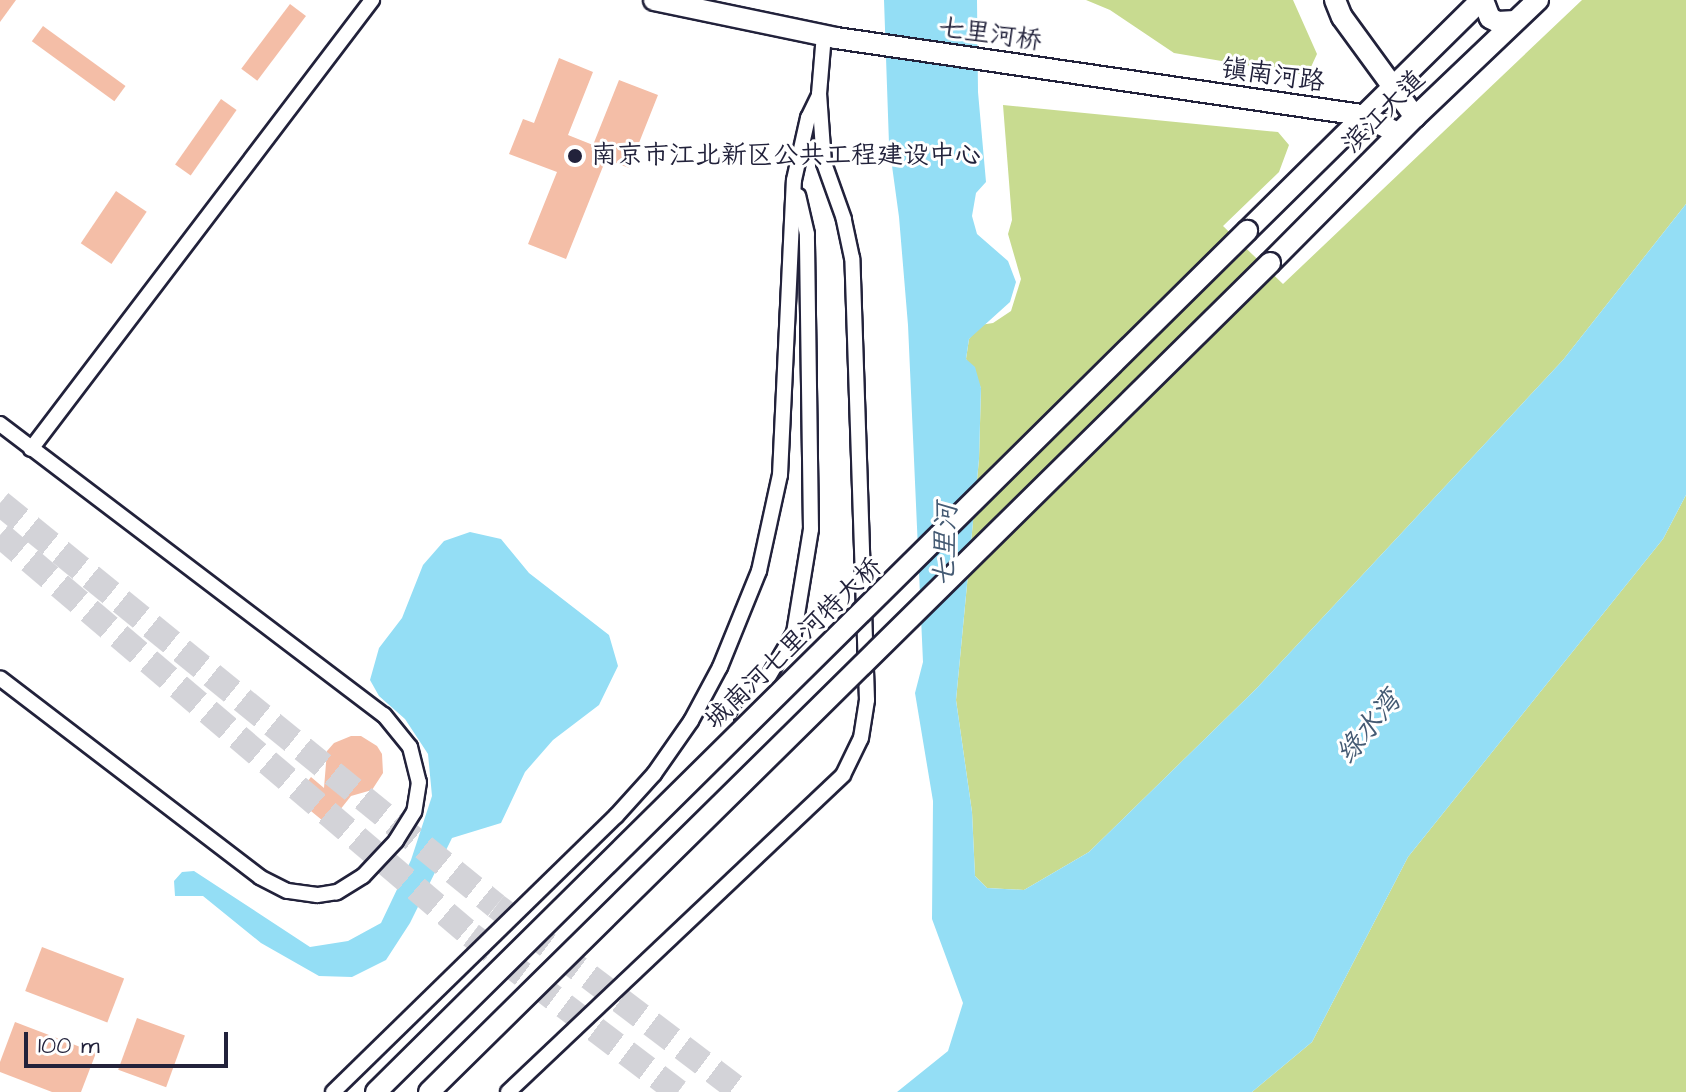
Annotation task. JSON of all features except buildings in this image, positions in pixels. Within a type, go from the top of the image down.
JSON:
[{"type":"main road","points":[[654,0],[830,37]]},
{"type":"main road","points":[[1335,0],[1342,17],[1415,117]]},
{"type":"main road","points":[[1482,0],[1490,18],[1498,22],[1515,21]]},
{"type":"main road","name":"滨江大道","points":[[1247,231],[1361,115],[1482,0]]},
{"type":"main road","name":"滨江大道","points":[[429,1092],[1398,133],[1538,0]]},
{"type":"main road","name":"七里河桥","points":[[830,37],[1136,83]]},
{"type":"main road","name":"镇南河路","points":[[1136,83],[1361,115],[1398,133]]},
{"type":"main road","name":"城南河七里河特大桥","points":[[376,1092],[1247,231]]},
{"type":"street","points":[[31,449],[372,0]]},
{"type":"street","points":[[333,1092],[616,816],[654,774],[691,721],[720,667],[759,571],[780,475],[794,180],[808,118],[819,94],[830,37]]},
{"type":"street","points":[[508,1092],[843,775],[861,738],[867,700],[852,258],[844,219],[824,163],[819,94]]},
{"type":"street","points":[[724,749],[777,667],[794,633],[811,529],[807,234],[794,180]]},
{"type":"street","points":[[0,424],[384,715],[410,747],[419,782],[414,812],[396,841],[363,876],[337,892],[317,895],[287,891],[260,877],[0,678]]},
{"type":"green space","points":[[1086,0],[1293,0],[1317,54],[1311,67],[1299,74],[1174,53],[1110,10]]},
{"type":"green space","points":[[1582,0],[1686,0],[1686,204],[1563,360],[1256,689],[1089,852],[1024,890],[987,888],[975,876],[972,812],[956,700],[979,459],[981,388],[966,359],[969,339],[980,325],[993,323],[1011,311],[1021,279],[1008,234],[1012,220],[1003,105],[1278,132],[1289,145],[1279,172],[1223,226],[1283,284]]},
{"type":"green space","points":[[1686,495],[1686,1092],[1252,1092],[1312,1042],[1408,857],[1663,539]]},
{"type":"water","points":[[884,0],[977,0],[978,92],[986,182],[976,193],[972,216],[977,234],[1008,261],[1016,282],[1010,302],[969,339],[966,359],[975,367],[981,388],[979,459],[956,700],[972,812],[975,876],[987,888],[1024,890],[1089,852],[1256,689],[1563,360],[1686,204],[1686,495],[1663,539],[1408,857],[1312,1042],[1252,1092],[897,1092],[948,1051],[963,1003],[932,919],[933,801],[915,693],[923,662],[908,325],[889,144]]},
{"type":"water","points":[[470,532],[501,539],[529,573],[609,635],[618,666],[599,705],[553,740],[525,772],[501,823],[452,838],[410,923],[386,960],[352,977],[319,976],[261,943],[203,896],[175,896],[174,881],[182,872],[194,871],[310,947],[348,941],[381,923],[411,860],[432,796],[428,754],[405,719],[379,696],[370,680],[379,648],[402,618],[423,565],[444,541]]},
{"type":"tunnel","points":[[0,503],[496,906],[741,1092]]},
{"type":"tunnel","points":[[0,535],[471,935],[678,1092]]},
{"type":"place","name":"南京市江北新区公共工程建设中心","points":[[575,156]]},
{"type":"water label","name":"七里河","points":[[946,545]]},
{"type":"water label","name":"绿水湾","points":[[1369,728]]}]
